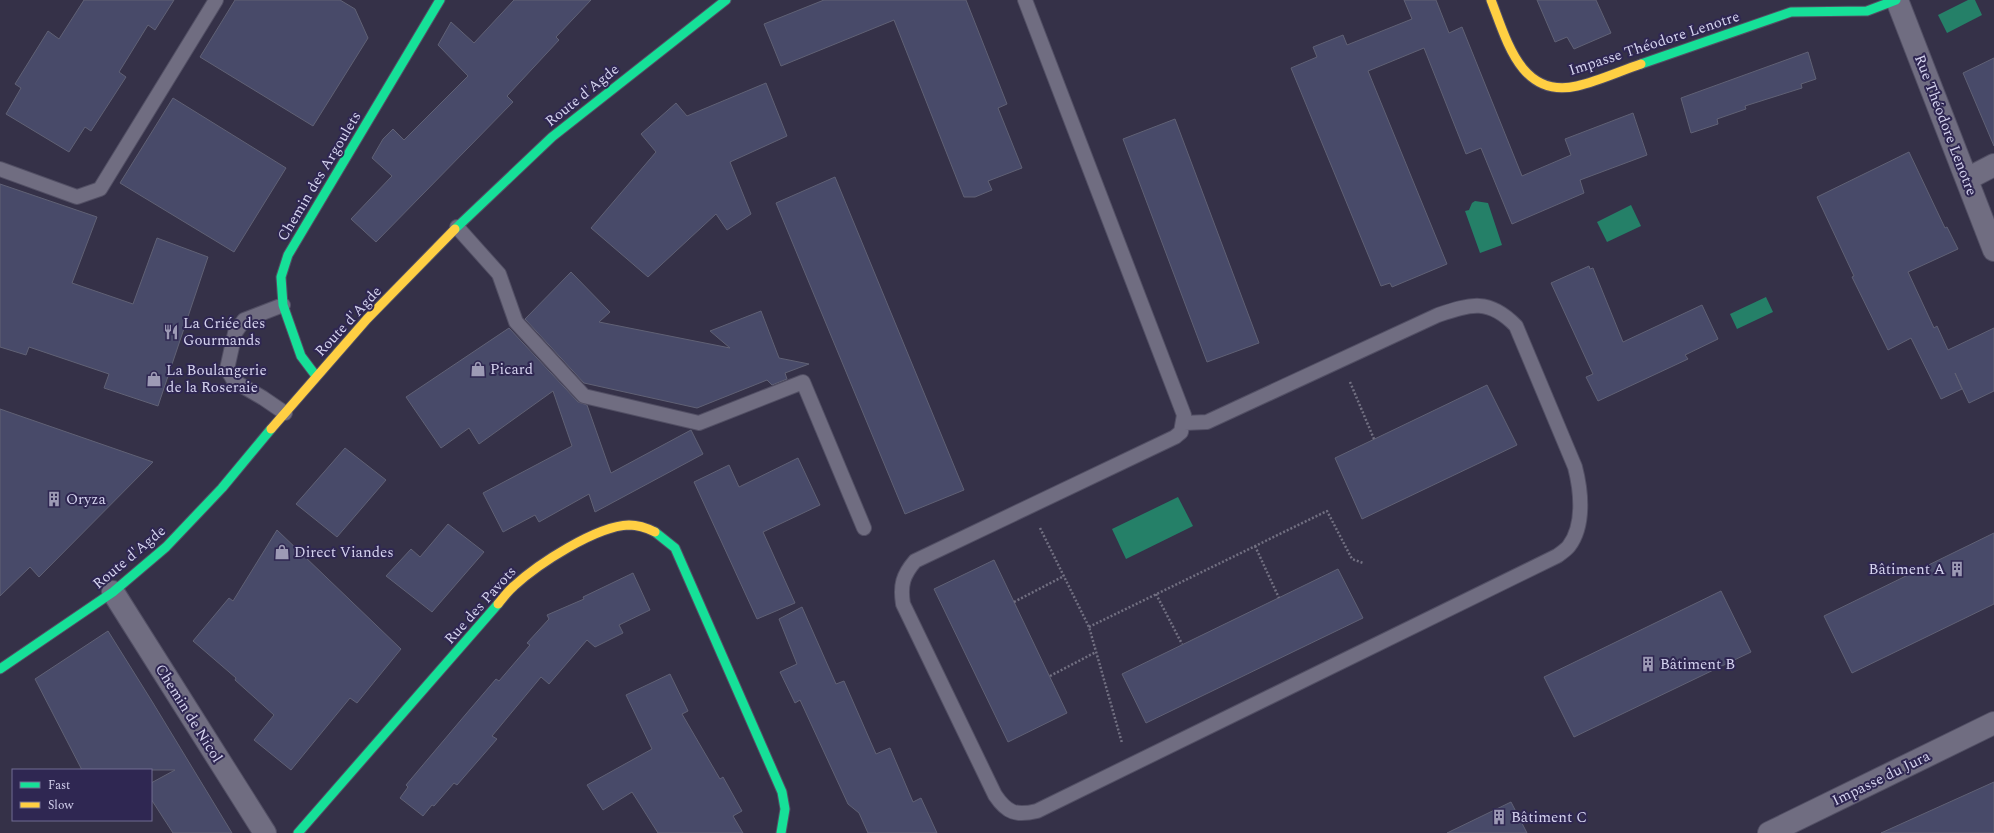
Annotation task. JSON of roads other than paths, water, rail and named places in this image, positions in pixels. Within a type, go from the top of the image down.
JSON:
[{"type":"street","name":"Route d'Agde","points":[[0,669],[77,615],[113,592],[166,547],[222,488],[316,376],[368,319],[457,227],[552,137],[682,33],[726,0]]},
{"type":"street","name":"Impasse Théodore Lenotre","points":[[1491,0],[1517,60],[1526,74],[1540,84],[1557,88],[1577,86],[1791,12],[1810,10],[1850,12],[1868,10],[1897,0]]},
{"type":"street","name":"Rue Théodore Lenotre","points":[[1897,0],[1994,250]]},
{"type":"street","name":"Chemin des Argoulets","points":[[316,376],[301,356],[283,305],[281,277],[288,255],[434,2]]},
{"type":"street","points":[[1967,179],[1994,166]]},
{"type":"street","name":"Rue des Pavots","points":[[298,833],[312,819],[523,576],[596,535],[613,527],[629,524],[646,528],[662,536],[675,548],[782,792],[785,809],[781,833]]},
{"type":"street","name":"Chemin de Nicol","points":[[113,592],[265,833]]},
{"type":"street","name":"Impasse du Jura","points":[[1769,833],[1994,723]]},
{"type":"lane","points":[[0,169],[77,197],[100,189],[216,0]]},
{"type":"lane","points":[[1025,0],[1184,415],[1184,423],[1181,432],[1175,437],[915,561],[903,580],[900,590],[903,604],[995,795],[1003,807],[1014,812],[1025,813],[1037,811],[1557,556],[1569,546],[1576,533],[1581,500],[1580,486],[1575,467],[1516,326],[1506,316],[1482,306],[1466,306],[1438,315],[1207,422],[1184,423]]},
{"type":"lane","points":[[457,227],[499,274],[516,322],[584,396],[699,423],[803,382],[864,528]]},
{"type":"lane","points":[[283,305],[244,320],[235,333],[227,368],[234,381],[285,413]]},
{"type":"place","name":"La Criée des Gourmands","points":[[171,332]]},
{"type":"place","name":"Picard","points":[[478,369]]},
{"type":"place","name":"La Boulangerie de la Roseraie","points":[[154,379]]},
{"type":"place","name":"Oryza","points":[[54,499]]},
{"type":"place","name":"Direct Viandes","points":[[282,552]]},
{"type":"place","name":"Bâtiment A","points":[[1957,569]]},
{"type":"place","name":"Bâtiment B","points":[[1648,664]]},
{"type":"place","name":"Bâtiment C","points":[[1499,817]]}]
